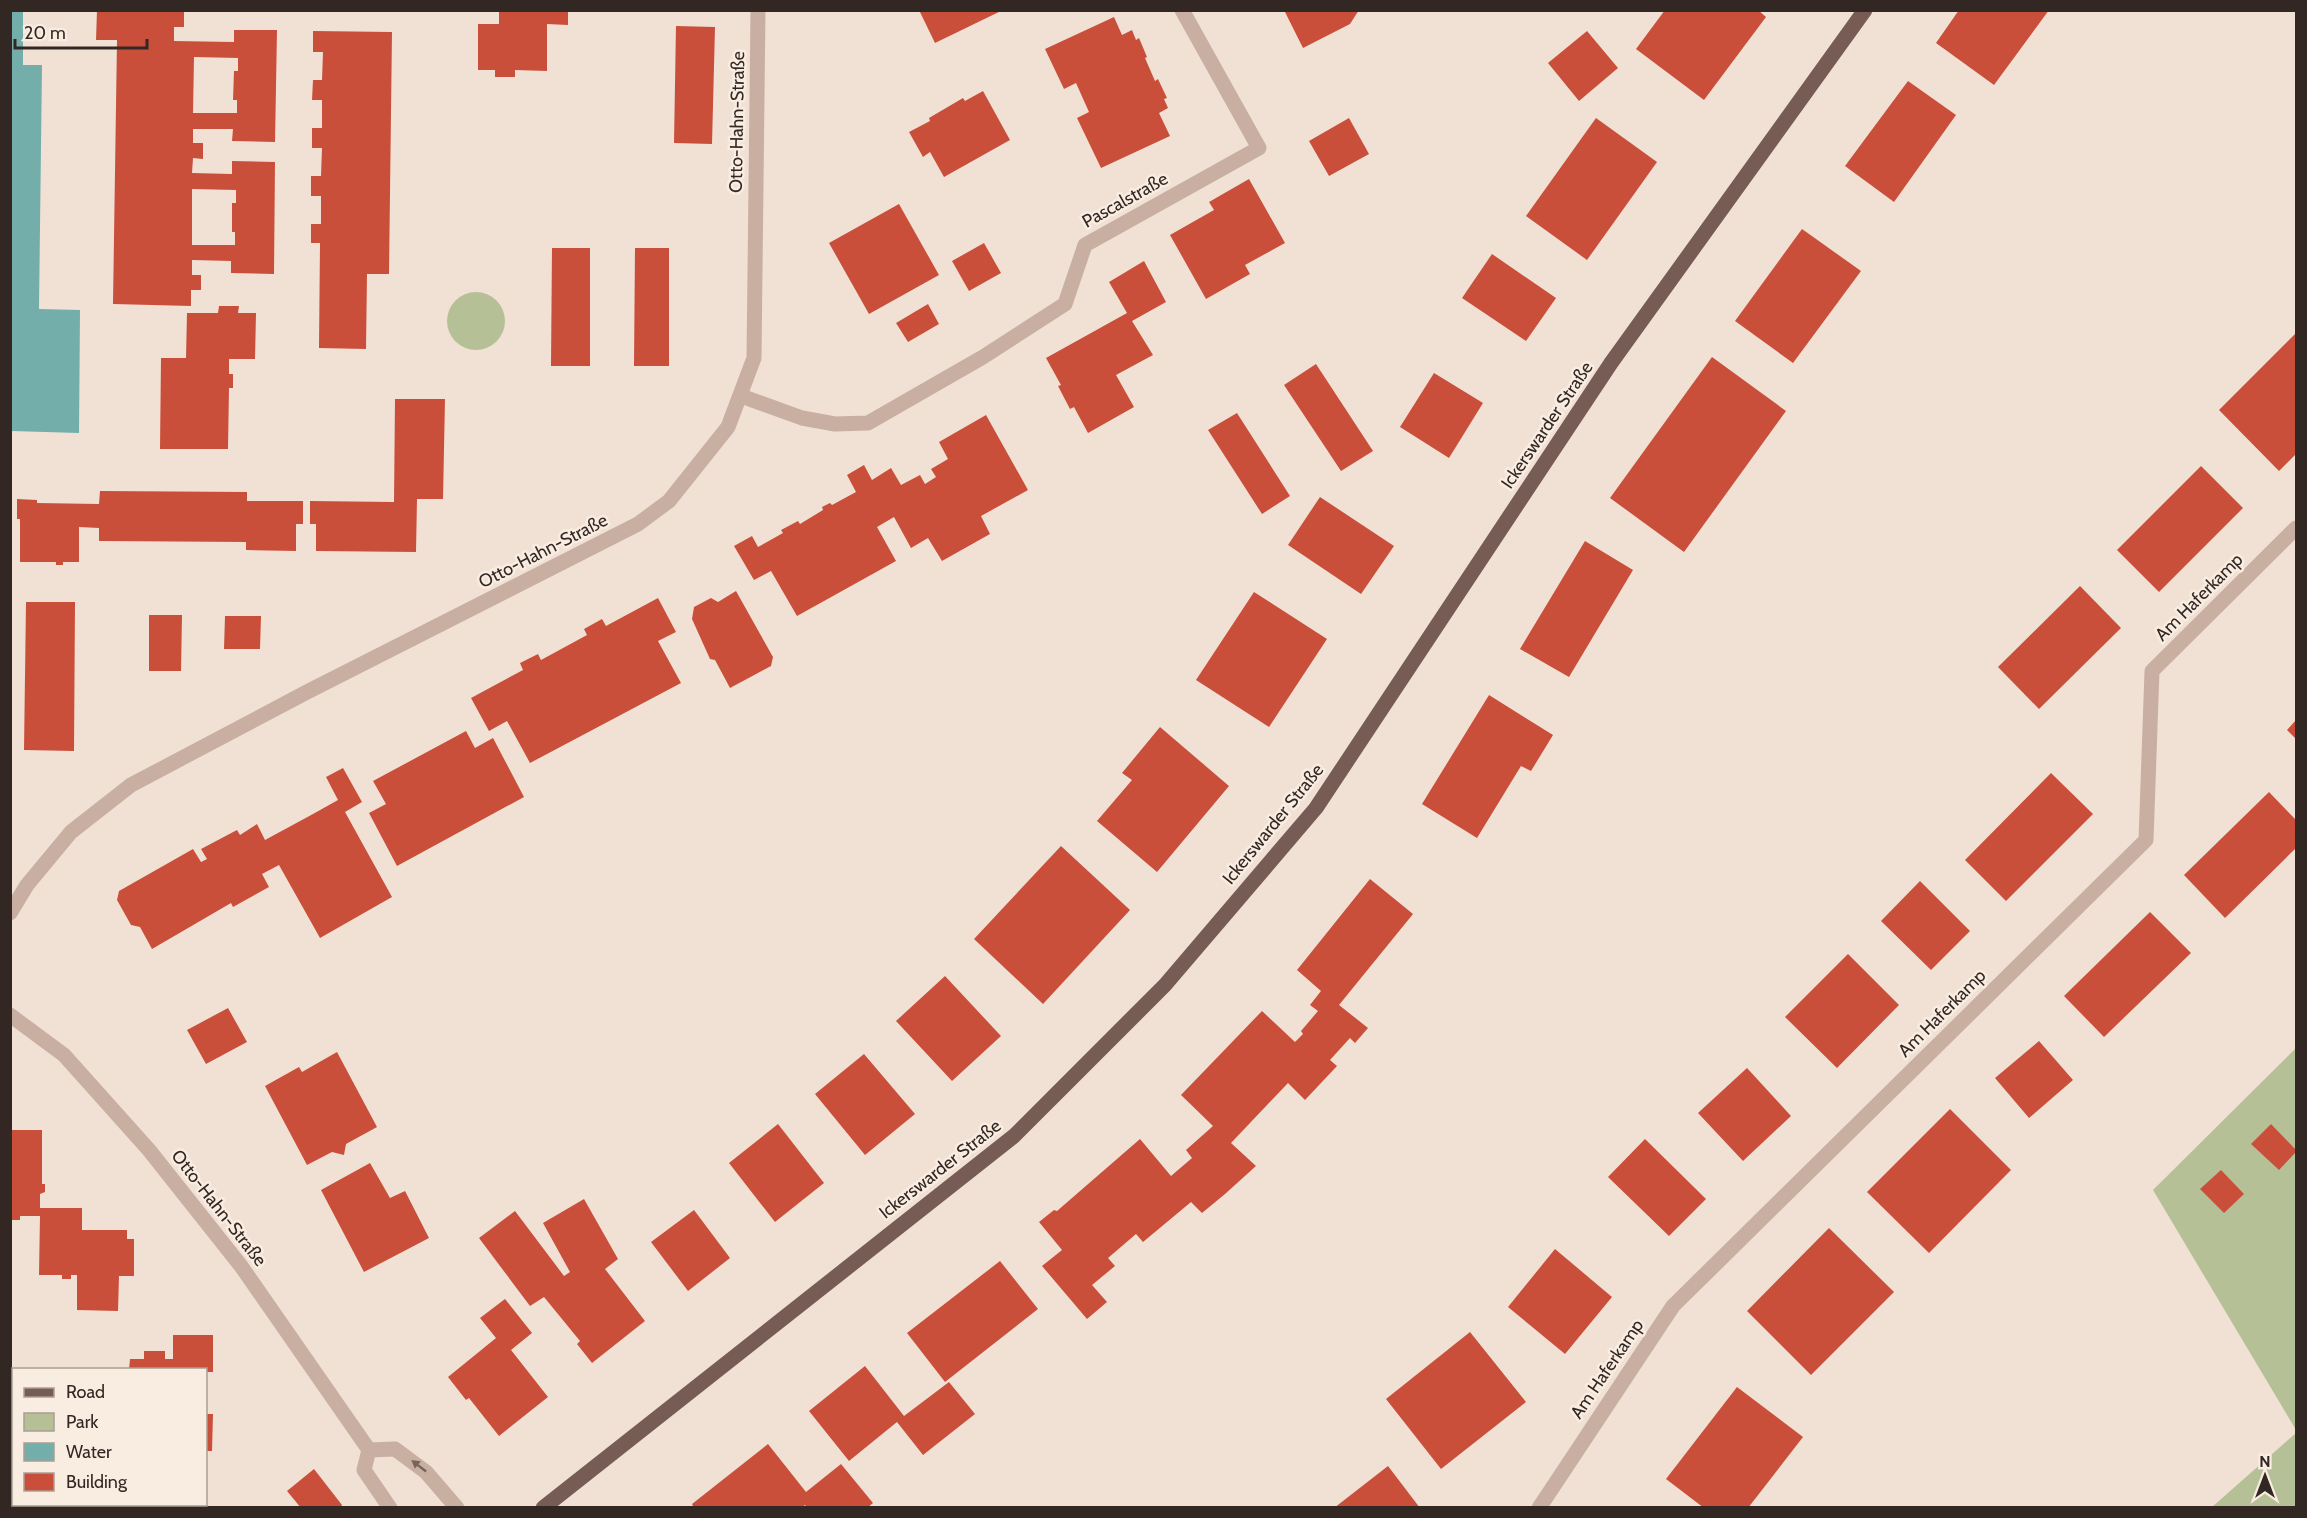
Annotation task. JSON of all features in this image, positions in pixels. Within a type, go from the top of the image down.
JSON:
[{"type":"main road","name":"Ickerswarder Straße","points":[[543,1508],[1014,1136],[1165,986],[1316,807],[1611,363],[1864,10]]},
{"type":"street","name":"Otto-Hahn-Straße","points":[[10,914],[27,885],[71,832],[130,785],[307,692],[638,524],[669,501],[728,427],[754,358],[758,10]]},
{"type":"street","name":"Pascalstraße","points":[[741,396],[802,418],[835,424],[868,423],[983,357],[1065,304],[1086,245],[1259,148],[1182,10]]},
{"type":"street","name":"Am Haferkamp","points":[[1539,1508],[1672,1306],[2146,840],[2152,671],[2296,528]]},
{"type":"street","name":"Otto-Hahn-Straße","points":[[10,1015],[64,1055],[149,1150],[241,1266],[369,1450]]},
{"type":"street","points":[[390,1508],[364,1470],[369,1450],[395,1449],[426,1472],[457,1508]]},
{"type":"green space","points":[[470,292],[482,292],[497,300],[505,315],[505,327],[497,342],[482,350],[470,350],[455,342],[447,327],[447,315],[455,300]]},
{"type":"green space","points":[[2296,1048],[2296,1430],[2153,1190]]},
{"type":"green space","points":[[2296,1433],[2296,1507],[2212,1507]]},
{"type":"water","points":[[23,10],[23,65],[42,65],[39,309],[80,310],[79,433],[11,431],[10,11]]},
{"type":"building","points":[[97,10],[184,12],[184,27],[174,27],[174,41],[234,42],[234,30],[277,30],[275,142],[232,141],[233,129],[193,129],[193,143],[203,143],[203,159],[193,158],[192,173],[232,174],[232,161],[275,162],[274,274],[231,273],[231,261],[192,260],[192,275],[201,275],[201,290],[191,290],[191,306],[113,304],[117,40],[96,40]],"holes":[[[194,57],[238,58],[238,71],[234,71],[233,100],[237,100],[237,113],[193,113]],[[192,189],[236,190],[236,203],[232,203],[232,232],[235,232],[235,245],[192,245]]]},
{"type":"building","points":[[499,10],[568,10],[568,25],[547,24],[547,71],[515,70],[515,77],[495,77],[495,70],[478,70],[478,24],[499,24]]},
{"type":"building","points":[[919,10],[1003,10],[935,43]]},
{"type":"building","points":[[1284,10],[1359,10],[1350,24],[1303,48]]},
{"type":"building","points":[[1665,10],[1758,10],[1766,17],[1704,100],[1636,49]]},
{"type":"building","points":[[1959,10],[2049,10],[1994,85],[1936,43]]},
{"type":"building","points":[[1114,17],[1122,35],[1132,30],[1136,40],[1139,38],[1155,81],[1158,79],[1167,98],[1164,99],[1168,108],[1159,113],[1170,136],[1101,168],[1077,118],[1089,112],[1076,83],[1064,89],[1045,49]]},
{"type":"building","points":[[676,26],[715,27],[712,144],[674,143]]},
{"type":"building","points":[[313,31],[392,32],[389,274],[367,274],[366,349],[319,348],[320,243],[311,243],[311,224],[321,224],[321,196],[311,196],[311,176],[321,176],[322,148],[312,148],[312,128],[322,128],[322,100],[312,100],[313,80],[322,80],[323,52],[313,52]]},
{"type":"building","points":[[1587,31],[1618,68],[1579,101],[1548,63]]},
{"type":"building","points":[[1908,81],[1956,115],[1894,202],[1845,166]]},
{"type":"building","points":[[983,91],[1010,140],[944,177],[930,152],[923,157],[909,132],[930,121],[929,118],[963,98],[965,101]]},
{"type":"building","points":[[1349,118],[1369,154],[1329,176],[1309,141]]},
{"type":"building","points":[[1596,118],[1657,162],[1587,260],[1526,216]]},
{"type":"building","points":[[1249,179],[1285,243],[1245,265],[1250,274],[1206,299],[1170,235],[1214,210],[1209,202]]},
{"type":"building","points":[[899,204],[939,275],[869,314],[829,243]]},
{"type":"building","points":[[1802,229],[1861,271],[1793,363],[1735,321]]},
{"type":"building","points":[[984,243],[1001,273],[969,291],[952,261]]},
{"type":"building","points":[[552,248],[590,248],[590,366],[551,366]]},
{"type":"building","points":[[635,248],[669,248],[669,366],[634,366]]},
{"type":"building","points":[[1492,254],[1556,298],[1526,341],[1462,298]]},
{"type":"building","points":[[1144,261],[1166,302],[1132,321],[1153,355],[1116,375],[1134,407],[1088,433],[1074,407],[1070,409],[1058,386],[1061,385],[1046,358],[1127,313],[1109,282]]},
{"type":"building","points":[[928,304],[939,324],[908,342],[896,323]]},
{"type":"building","points":[[219,306],[239,306],[238,313],[256,313],[255,359],[229,359],[229,374],[233,374],[233,388],[229,388],[228,449],[160,449],[161,358],[186,358],[187,313],[218,313]]},
{"type":"building","points":[[2296,333],[2296,454],[2279,471],[2219,410]]},
{"type":"building","points":[[1712,357],[1786,411],[1684,552],[1610,498]]},
{"type":"building","points":[[1316,364],[1373,451],[1341,471],[1284,385]]},
{"type":"building","points":[[1434,373],[1483,403],[1449,458],[1400,427]]},
{"type":"building","points":[[395,399],[445,399],[443,499],[417,499],[416,552],[316,551],[316,524],[310,524],[310,501],[394,502]]},
{"type":"building","points":[[1237,413],[1290,496],[1262,514],[1208,430]]},
{"type":"building","points":[[986,415],[1028,490],[981,516],[990,534],[942,561],[928,538],[911,548],[894,517],[877,527],[896,561],[797,616],[771,571],[754,580],[734,546],[752,536],[758,547],[783,533],[781,530],[798,521],[800,524],[823,510],[822,507],[830,503],[832,505],[856,492],[847,475],[864,465],[872,480],[891,468],[901,485],[920,475],[925,484],[936,477],[931,469],[948,459],[939,442]]},
{"type":"building","points":[[2201,466],[2243,508],[2159,592],[2117,550]]},
{"type":"building","points":[[100,491],[247,492],[247,501],[303,501],[303,524],[296,524],[296,551],[246,550],[246,542],[99,541],[99,528],[79,527],[79,562],[63,562],[63,565],[56,565],[56,562],[20,562],[20,519],[17,519],[17,499],[37,500],[37,503],[99,504]]},
{"type":"building","points":[[1320,497],[1394,546],[1361,594],[1288,545]]},
{"type":"building","points":[[1585,541],[1633,570],[1569,677],[1520,649]]},
{"type":"building","points":[[2080,586],[2121,628],[2039,709],[1998,667]]},
{"type":"building","points":[[736,591],[773,657],[771,666],[730,688],[715,660],[710,659],[692,619],[694,607],[711,598],[718,602]]},
{"type":"building","points":[[1254,592],[1327,639],[1269,727],[1196,680]]},
{"type":"building","points":[[658,598],[676,632],[658,641],[681,683],[530,763],[507,721],[489,731],[471,698],[523,670],[520,663],[538,654],[541,660],[587,635],[584,629],[602,619],[606,626]]},
{"type":"building","points":[[26,602],[75,602],[74,751],[24,750]]},
{"type":"building","points":[[149,615],[182,615],[181,671],[149,671]]},
{"type":"building","points":[[225,616],[261,616],[260,649],[224,649]]},
{"type":"building","points":[[1489,695],[1553,735],[1531,771],[1521,766],[1477,838],[1422,804]]},
{"type":"building","points":[[2296,720],[2296,739],[2287,730]]},
{"type":"building","points":[[1160,727],[1229,786],[1157,872],[1097,821],[1132,780],[1122,773]]},
{"type":"building","points":[[466,731],[475,748],[493,738],[524,797],[397,866],[369,813],[386,804],[373,781]]},
{"type":"building","points":[[343,768],[362,802],[345,812],[392,897],[320,938],[279,865],[262,874],[269,887],[233,907],[231,903],[152,949],[140,927],[131,925],[117,900],[119,891],[193,849],[201,862],[207,859],[201,849],[237,830],[240,835],[257,824],[265,840],[313,814],[338,800],[326,777]]},
{"type":"building","points":[[2051,773],[2093,814],[2006,901],[1965,860]]},
{"type":"building","points":[[2269,792],[2296,820],[2296,848],[2225,918],[2184,875]]},
{"type":"building","points":[[1061,846],[1130,910],[1043,1004],[974,939]]},
{"type":"building","points":[[1370,879],[1413,914],[1339,1005],[1368,1028],[1355,1043],[1350,1038],[1330,1060],[1337,1066],[1305,1100],[1288,1083],[1231,1143],[1256,1166],[1225,1194],[1202,1213],[1191,1202],[1143,1242],[1136,1234],[1108,1258],[1115,1266],[1092,1285],[1107,1302],[1087,1319],[1042,1266],[1062,1250],[1039,1222],[1054,1210],[1057,1211],[1140,1139],[1171,1176],[1192,1158],[1186,1150],[1213,1126],[1181,1095],[1262,1011],[1295,1042],[1303,1034],[1301,1031],[1318,1011],[1310,1005],[1321,991],[1297,970]]},
{"type":"building","points":[[1920,881],[1970,931],[1931,970],[1881,921]]},
{"type":"building","points":[[2150,912],[2191,953],[2104,1037],[2064,996]]},
{"type":"building","points":[[1848,954],[1899,1005],[1837,1068],[1785,1017]]},
{"type":"building","points":[[945,976],[1001,1036],[952,1081],[896,1021]]},
{"type":"building","points":[[228,1008],[247,1042],[206,1064],[187,1030]]},
{"type":"building","points":[[2039,1041],[2073,1080],[2029,1118],[1995,1078]]},
{"type":"building","points":[[337,1052],[377,1127],[346,1144],[344,1155],[332,1152],[307,1165],[265,1086],[299,1067],[302,1072]]},
{"type":"building","points":[[864,1054],[915,1114],[865,1155],[815,1094]]},
{"type":"building","points":[[1747,1068],[1791,1116],[1743,1161],[1698,1113]]},
{"type":"building","points":[[1950,1109],[2011,1170],[1929,1253],[1867,1192]]},
{"type":"building","points":[[778,1124],[824,1183],[775,1222],[729,1163]]},
{"type":"building","points":[[2271,1124],[2296,1150],[2279,1170],[2251,1144]]},
{"type":"building","points":[[10,1130],[42,1130],[42,1184],[45,1184],[45,1192],[40,1194],[40,1208],[82,1208],[82,1230],[127,1230],[127,1239],[134,1239],[134,1276],[119,1276],[118,1311],[77,1310],[77,1275],[71,1275],[71,1279],[62,1279],[62,1275],[39,1275],[40,1216],[20,1216],[20,1220],[10,1220]]},
{"type":"building","points":[[1645,1139],[1706,1199],[1669,1236],[1608,1177]]},
{"type":"building","points":[[370,1163],[390,1198],[405,1191],[429,1238],[364,1272],[321,1190]]},
{"type":"building","points":[[2221,1170],[2244,1194],[2224,1213],[2200,1189]]},
{"type":"building","points":[[584,1199],[618,1259],[605,1269],[645,1321],[592,1363],[577,1344],[580,1341],[544,1297],[530,1306],[479,1238],[515,1211],[564,1276],[570,1272],[543,1223]]},
{"type":"building","points":[[694,1210],[730,1258],[688,1291],[651,1242]]},
{"type":"building","points":[[1829,1228],[1894,1292],[1811,1375],[1747,1311]]},
{"type":"building","points":[[1555,1249],[1612,1297],[1565,1354],[1508,1307]]},
{"type":"building","points":[[1000,1261],[1038,1309],[945,1382],[907,1333]]},
{"type":"building","points":[[505,1299],[532,1333],[511,1350],[548,1397],[499,1436],[469,1398],[466,1400],[448,1377],[496,1338],[480,1318]]},
{"type":"building","points":[[1470,1332],[1526,1402],[1441,1469],[1386,1399]]},
{"type":"building","points":[[173,1335],[213,1335],[213,1372],[207,1372],[207,1368],[129,1368],[130,1359],[144,1359],[144,1351],[165,1351],[165,1359],[173,1359]]},
{"type":"building","points":[[865,1366],[904,1416],[949,1382],[975,1414],[923,1455],[897,1422],[849,1461],[809,1411]]},
{"type":"building","points":[[1737,1387],[1803,1437],[1748,1508],[1704,1508],[1666,1479]]},
{"type":"building","points":[[207,1414],[213,1414],[212,1451],[207,1451]]},
{"type":"building","points":[[10,1441],[12,1441],[12,1480],[10,1480]]},
{"type":"building","points":[[768,1444],[806,1492],[841,1464],[873,1503],[867,1508],[807,1508],[805,1505],[801,1508],[694,1508],[692,1504]]},
{"type":"building","points":[[1388,1466],[1420,1508],[1334,1508]]},
{"type":"building","points":[[314,1469],[342,1505],[340,1508],[301,1508],[287,1491]]}]
